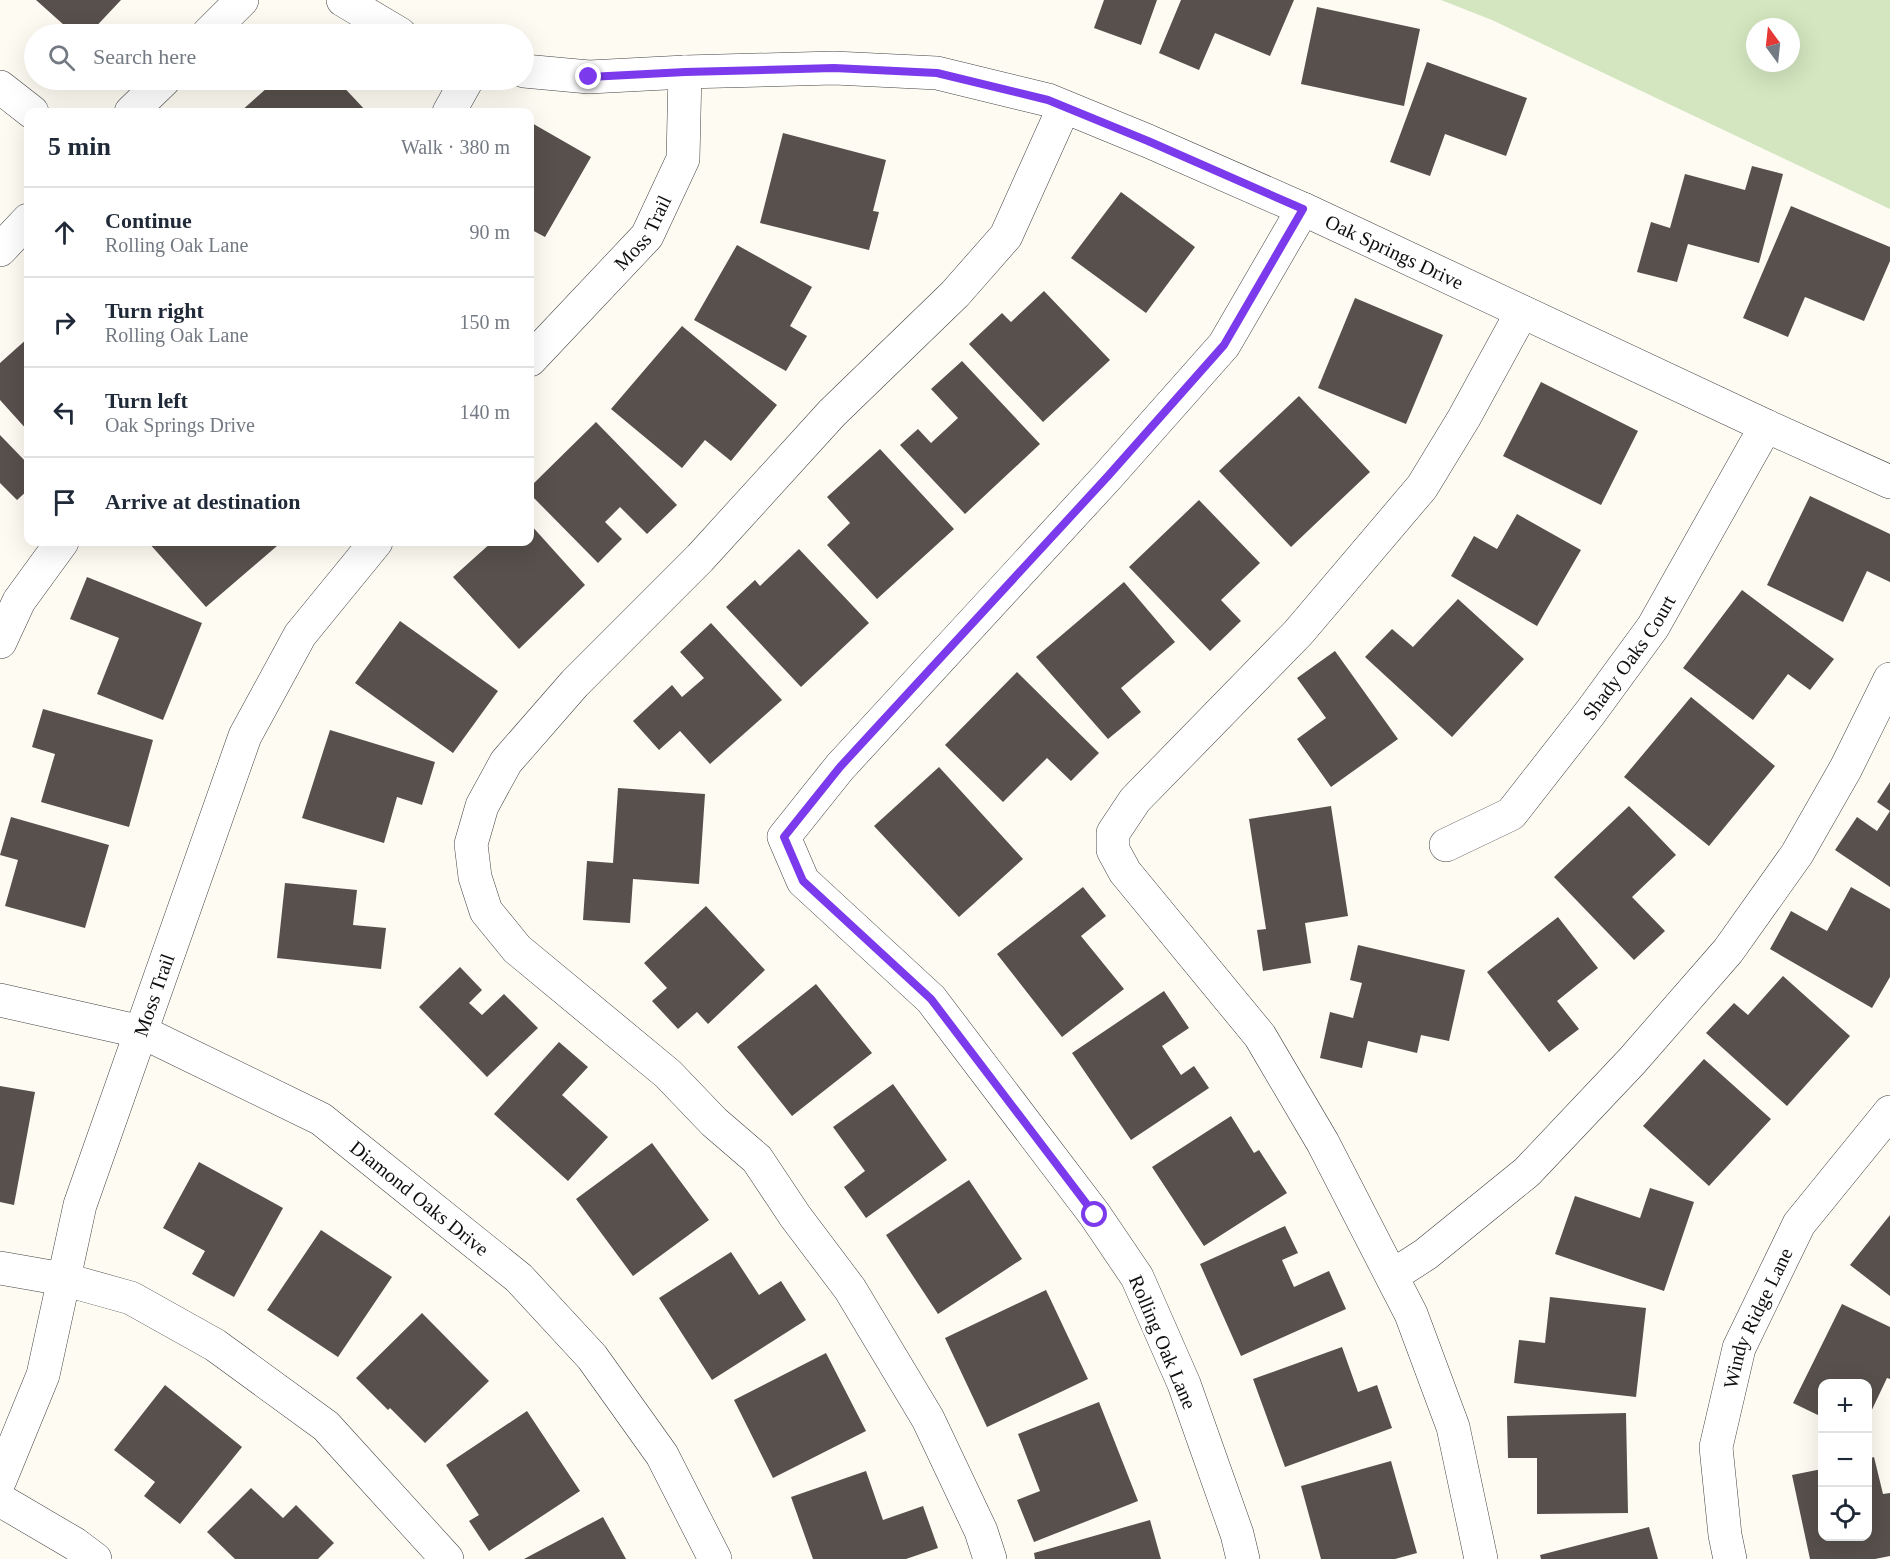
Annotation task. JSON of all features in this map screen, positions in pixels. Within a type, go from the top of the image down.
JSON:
[{"type":"street","points":[[218,24],[242,0]]},
{"type":"street","points":[[343,0],[383,24]]},
{"type":"street","name":"Oak Springs Drive","points":[[534,71],[589,77],[834,68],[937,73],[1048,100],[1303,209],[1890,482]]},
{"type":"street","name":"Moss Trail","points":[[534,356],[647,236],[683,159],[685,72]]},
{"type":"street","points":[[0,87],[27,108]]},
{"type":"street","points":[[135,108],[154,90]]},
{"type":"street","points":[[451,108],[461,90]]},
{"type":"street","points":[[990,1559],[981,1531],[928,1419],[850,1289],[795,1216],[757,1159],[714,1122],[668,1074],[518,949],[486,911],[475,877],[471,844],[482,806],[506,762],[575,683],[700,558],[832,413],[955,294],[1006,236],[1064,107]]},
{"type":"street","name":"Rolling Oak Lane","points":[[1243,1559],[1237,1534],[1184,1384],[1137,1277],[1095,1215],[931,999],[803,881],[784,837],[840,767],[1108,476],[1224,345],[1303,209]]},
{"type":"street","points":[[0,250],[24,224]]},
{"type":"street","points":[[1482,1559],[1453,1427],[1411,1314],[1392,1276],[1323,1143],[1260,1036],[1125,872],[1113,850],[1113,833],[1135,800],[1298,633],[1422,487],[1464,418],[1522,312]]},
{"type":"street","name":"Shady Oaks Court","points":[[1446,845],[1511,814],[1590,713],[1653,627],[1766,426]]},
{"type":"street","points":[[0,642],[19,601],[59,546]]},
{"type":"street","name":"Moss Trail","points":[[0,1479],[43,1375],[80,1205],[245,736],[300,635],[373,546]]},
{"type":"street","points":[[1392,1276],[1426,1254],[1527,1172],[1632,1061],[1728,951],[1797,854],[1846,768],[1890,679]]},
{"type":"street","name":"Diamond Oaks Drive","points":[[0,1000],[142,1032],[321,1119],[519,1278],[592,1357],[662,1455],[715,1559]]},
{"type":"street","name":"Windy Ridge Lane","points":[[1730,1559],[1725,1535],[1716,1446],[1739,1348],[1799,1224],[1890,1112]]},
{"type":"street","points":[[0,1268],[63,1280],[131,1298],[215,1345],[326,1426],[447,1559]]},
{"type":"street","points":[[0,1500],[75,1544],[95,1559]]},
{"type":"green space","points":[[1441,0],[1890,0],[1890,209],[1492,20]]},
{"type":"building","points":[[36,0],[121,0],[98,24],[63,24]]},
{"type":"building","points":[[1104,0],[1157,0],[1141,45],[1094,28]]},
{"type":"building","points":[[1181,0],[1294,0],[1270,56],[1215,33],[1199,70],[1159,53]]},
{"type":"building","points":[[1317,7],[1420,29],[1404,106],[1301,84]]},
{"type":"building","points":[[1427,62],[1527,98],[1506,156],[1445,134],[1430,176],[1390,162]]},
{"type":"building","points":[[265,90],[346,90],[363,108],[244,108]]},
{"type":"building","points":[[534,124],[591,157],[545,237],[534,231]]},
{"type":"building","points":[[783,133],[886,160],[873,211],[879,212],[869,250],[760,223]]},
{"type":"building","points":[[1752,166],[1783,174],[1759,263],[1688,244],[1677,282],[1637,272],[1651,222],[1670,228],[1685,174],[1745,190]]},
{"type":"building","points":[[1121,192],[1195,247],[1146,313],[1071,258]]},
{"type":"building","points":[[1791,206],[1890,247],[1890,261],[1864,321],[1805,297],[1788,337],[1743,318]]},
{"type":"building","points":[[737,245],[812,287],[790,326],[807,336],[786,371],[694,320]]},
{"type":"building","points":[[1044,291],[1110,360],[1043,422],[969,344],[1002,313],[1011,322]]},
{"type":"building","points":[[1355,298],[1443,335],[1406,424],[1318,388]]},
{"type":"building","points":[[682,326],[777,405],[731,461],[705,440],[682,468],[611,409]]},
{"type":"building","points":[[24,342],[24,427],[0,400],[0,363]]},
{"type":"building","points":[[962,361],[1040,444],[965,514],[900,445],[918,429],[931,443],[958,418],[931,389]]},
{"type":"building","points":[[1541,382],[1638,431],[1601,505],[1503,456]]},
{"type":"building","points":[[1299,396],[1370,472],[1291,547],[1219,471]]},
{"type":"building","points":[[596,422],[677,505],[647,534],[620,507],[605,522],[622,539],[598,563],[534,498],[534,483]]},
{"type":"building","points":[[0,435],[24,460],[24,494],[17,500],[0,483]]},
{"type":"building","points":[[880,449],[954,529],[877,599],[827,545],[850,523],[827,497]]},
{"type":"building","points":[[1810,496],[1890,534],[1890,582],[1867,571],[1843,622],[1767,585]]},
{"type":"building","points":[[1199,500],[1260,563],[1221,600],[1241,621],[1210,651],[1129,567]]},
{"type":"building","points":[[1517,514],[1581,550],[1537,626],[1451,576],[1474,536],[1497,549]]},
{"type":"building","points":[[534,528],[585,585],[519,649],[453,577],[488,546],[534,546]]},
{"type":"building","points":[[152,546],[277,546],[206,607]]},
{"type":"building","points":[[799,549],[869,623],[801,687],[726,607],[755,580],[760,586]]},
{"type":"building","points":[[87,577],[202,623],[163,720],[97,694],[119,638],[70,619]]},
{"type":"building","points":[[1124,582],[1175,642],[1121,688],[1141,712],[1108,739],[1036,657]]},
{"type":"building","points":[[1742,590],[1834,659],[1810,690],[1788,674],[1753,720],[1683,668]]},
{"type":"building","points":[[1458,599],[1524,659],[1452,737],[1365,657],[1392,629],[1413,647]]},
{"type":"building","points":[[400,621],[498,691],[453,753],[355,683]]},
{"type":"building","points":[[711,623],[782,700],[710,764],[680,731],[659,750],[633,721],[672,685],[682,697],[704,678],[680,652]]},
{"type":"building","points":[[1335,651],[1398,739],[1331,787],[1297,739],[1326,718],[1297,678]]},
{"type":"building","points":[[1017,672],[1099,753],[1071,781],[1047,758],[1003,802],[945,745]]},
{"type":"building","points":[[1691,697],[1775,766],[1709,846],[1624,777]]},
{"type":"building","points":[[43,709],[153,740],[129,827],[41,802],[55,754],[32,747]]},
{"type":"building","points":[[330,730],[435,762],[422,805],[397,797],[384,843],[302,818]]},
{"type":"building","points":[[939,767],[1023,859],[959,917],[874,826]]},
{"type":"building","points":[[1890,782],[1890,811],[1877,802]]},
{"type":"building","points":[[618,788],[705,794],[699,884],[633,879],[630,923],[583,920],[587,861],[613,863]]},
{"type":"building","points":[[1331,806],[1348,916],[1305,923],[1311,963],[1263,971],[1257,930],[1266,929],[1249,819]]},
{"type":"building","points":[[1629,806],[1676,855],[1632,897],[1665,931],[1634,960],[1554,877]]},
{"type":"building","points":[[1890,811],[1890,887],[1835,850],[1857,817],[1877,831]]},
{"type":"building","points":[[11,817],[109,845],[85,928],[5,906],[18,860],[0,855]]},
{"type":"building","points":[[285,883],[357,890],[353,925],[386,928],[381,969],[277,958]]},
{"type":"building","points":[[1083,887],[1106,916],[1081,936],[1124,989],[1062,1037],[997,954]]},
{"type":"building","points":[[1851,887],[1890,909],[1890,977],[1872,1008],[1770,949],[1791,911],[1827,931]]},
{"type":"building","points":[[706,906],[765,970],[708,1024],[697,1012],[678,1029],[652,1001],[667,988],[644,963]]},
{"type":"building","points":[[1558,917],[1598,968],[1557,1001],[1579,1029],[1549,1052],[1487,972]]},
{"type":"building","points":[[1358,945],[1465,970],[1449,1041],[1421,1035],[1417,1053],[1368,1041],[1362,1068],[1320,1058],[1330,1012],[1353,1018],[1362,983],[1350,980]]},
{"type":"building","points":[[460,967],[482,990],[469,1003],[482,1015],[504,994],[538,1028],[487,1077],[419,1007]]},
{"type":"building","points":[[1783,976],[1850,1036],[1787,1106],[1706,1033],[1734,1003],[1748,1015]]},
{"type":"building","points":[[816,984],[872,1053],[792,1116],[737,1047]]},
{"type":"building","points":[[1164,991],[1189,1028],[1162,1046],[1181,1075],[1194,1066],[1209,1088],[1131,1140],[1072,1053]]},
{"type":"building","points":[[559,1042],[588,1067],[562,1095],[608,1137],[568,1181],[494,1114]]},
{"type":"building","points":[[1704,1059],[1771,1119],[1709,1186],[1643,1126]]},
{"type":"building","points":[[893,1084],[947,1160],[866,1218],[844,1187],[865,1171],[833,1127]]},
{"type":"building","points":[[0,1086],[35,1092],[14,1205],[0,1202]]},
{"type":"building","points":[[1231,1116],[1254,1153],[1259,1150],[1287,1193],[1204,1246],[1152,1167]]},
{"type":"building","points":[[652,1143],[709,1220],[633,1276],[576,1199]]},
{"type":"building","points":[[199,1162],[283,1208],[234,1297],[192,1274],[205,1251],[163,1228]]},
{"type":"building","points":[[969,1180],[1022,1259],[938,1314],[886,1235]]},
{"type":"building","points":[[1650,1188],[1694,1202],[1664,1291],[1555,1254],[1575,1196],[1640,1218]]},
{"type":"building","points":[[1890,1215],[1890,1296],[1850,1265]]},
{"type":"building","points":[[1285,1226],[1298,1253],[1282,1260],[1294,1287],[1329,1271],[1346,1309],[1241,1356],[1200,1264]]},
{"type":"building","points":[[321,1230],[392,1277],[338,1357],[267,1310]]},
{"type":"building","points":[[731,1252],[759,1295],[781,1281],[806,1320],[712,1380],[659,1298]]},
{"type":"building","points":[[1046,1290],[1088,1379],[987,1427],[945,1338]]},
{"type":"building","points":[[1550,1297],[1646,1308],[1636,1397],[1514,1383],[1519,1340],[1545,1343]]},
{"type":"building","points":[[1842,1304],[1890,1327],[1890,1379],[1887,1378],[1872,1410],[1872,1379],[1818,1379],[1818,1415],[1793,1403]]},
{"type":"building","points":[[422,1313],[489,1381],[425,1443],[356,1378]]},
{"type":"building","points":[[1342,1347],[1358,1392],[1377,1385],[1392,1428],[1285,1467],[1253,1379]]},
{"type":"building","points":[[826,1353],[866,1431],[773,1478],[734,1400]]},
{"type":"building","points":[[165,1385],[242,1447],[180,1524],[144,1496],[155,1482],[114,1450]]},
{"type":"building","points":[[1099,1402],[1138,1501],[1034,1542],[1017,1500],[1040,1491],[1018,1434]]},
{"type":"building","points":[[527,1411],[580,1491],[489,1551],[469,1521],[479,1515],[446,1465]]},
{"type":"building","points":[[1626,1413],[1628,1513],[1537,1514],[1537,1458],[1508,1458],[1507,1416]]},
{"type":"building","points":[[1874,1457],[1883,1494],[1890,1493],[1890,1556],[1875,1559],[1810,1559],[1792,1475],[1818,1470],[1818,1541],[1872,1541],[1872,1458]]},
{"type":"building","points":[[1391,1461],[1417,1553],[1395,1559],[1321,1559],[1301,1486]]},
{"type":"building","points":[[866,1471],[883,1520],[923,1506],[938,1548],[906,1559],[813,1559],[791,1497]]},
{"type":"building","points":[[251,1488],[283,1518],[296,1505],[334,1543],[318,1559],[235,1559],[207,1532]]},
{"type":"building","points":[[603,1517],[626,1559],[524,1559]]},
{"type":"building","points":[[1150,1520],[1161,1559],[1035,1559],[1034,1553]]},
{"type":"building","points":[[1649,1527],[1658,1559],[1541,1559],[1540,1555]]},
{"type":"route","points":[[589,77],[834,68],[937,73],[1048,100],[1303,209],[1224,345],[1108,476],[840,767],[784,837],[803,881],[931,999],[1095,1215]]}]
